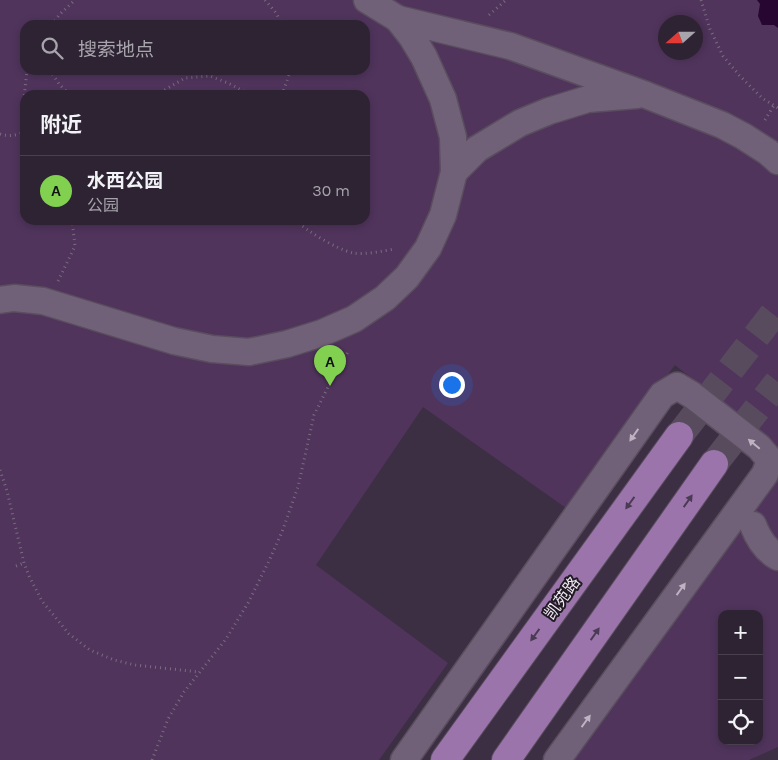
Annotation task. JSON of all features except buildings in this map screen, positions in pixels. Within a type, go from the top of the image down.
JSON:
[{"type":"main road","name":"凯苑路","points":[[445,760],[679,436]]},
{"type":"main road","points":[[506,760],[714,464]]},
{"type":"lane","points":[[367,0],[398,19],[510,46],[646,95],[722,125],[768,152],[778,161]]},
{"type":"lane","points":[[0,300],[14,298],[43,301],[174,341],[212,349],[249,352],[287,344],[322,333],[354,318],[385,298],[401,282],[428,248],[443,215],[454,172],[453,137],[443,99],[424,57],[398,19]]},
{"type":"lane","points":[[454,172],[477,149],[520,124],[549,111],[588,99],[646,95]]},
{"type":"lane","points":[[404,760],[662,395],[677,386],[692,395],[759,447],[770,460],[765,474],[557,760]]},
{"type":"lane","points":[[753,525],[758,538],[767,549],[778,557]]},
{"type":"path","points":[[56,20],[75,0]]},
{"type":"path","points":[[264,0],[277,14],[279,20]]},
{"type":"path","points":[[701,0],[710,29],[723,56],[762,98],[778,108]]},
{"type":"path","points":[[25,90],[26,75]]},
{"type":"path","points":[[53,75],[65,90]]},
{"type":"path","points":[[284,90],[288,75]]},
{"type":"path","points":[[165,90],[185,78],[210,76],[241,90]]},
{"type":"path","points":[[0,134],[5,136],[20,134]]},
{"type":"path","points":[[43,301],[58,281],[75,246],[73,225]]},
{"type":"path","points":[[302,225],[332,245],[353,253],[386,251],[432,239]]},
{"type":"path","points":[[152,760],[168,719],[184,692],[226,638],[248,603],[268,563],[282,532],[298,487],[314,415],[353,342]]},
{"type":"path","points":[[0,470],[29,576],[42,602],[70,634],[90,650],[114,660],[135,665],[199,672]]},
{"type":"path","points":[[16,566],[24,563]]},
{"type":"shaded area","points":[[0,0],[778,0],[778,448],[675,365],[566,508],[423,407],[316,565],[448,663],[379,760],[0,760]]},
{"type":"shaded area","points":[[757,0],[778,0],[778,28],[774,25],[762,25],[758,16],[760,4]]},
{"type":"shaded area","points":[[778,476],[778,747],[749,760],[573,760]]},
{"type":"tunnel","points":[[679,436],[778,308]]},
{"type":"tunnel","points":[[714,464],[778,382]]},
{"type":"place","name":"水西公园","points":[[330,386]]}]
